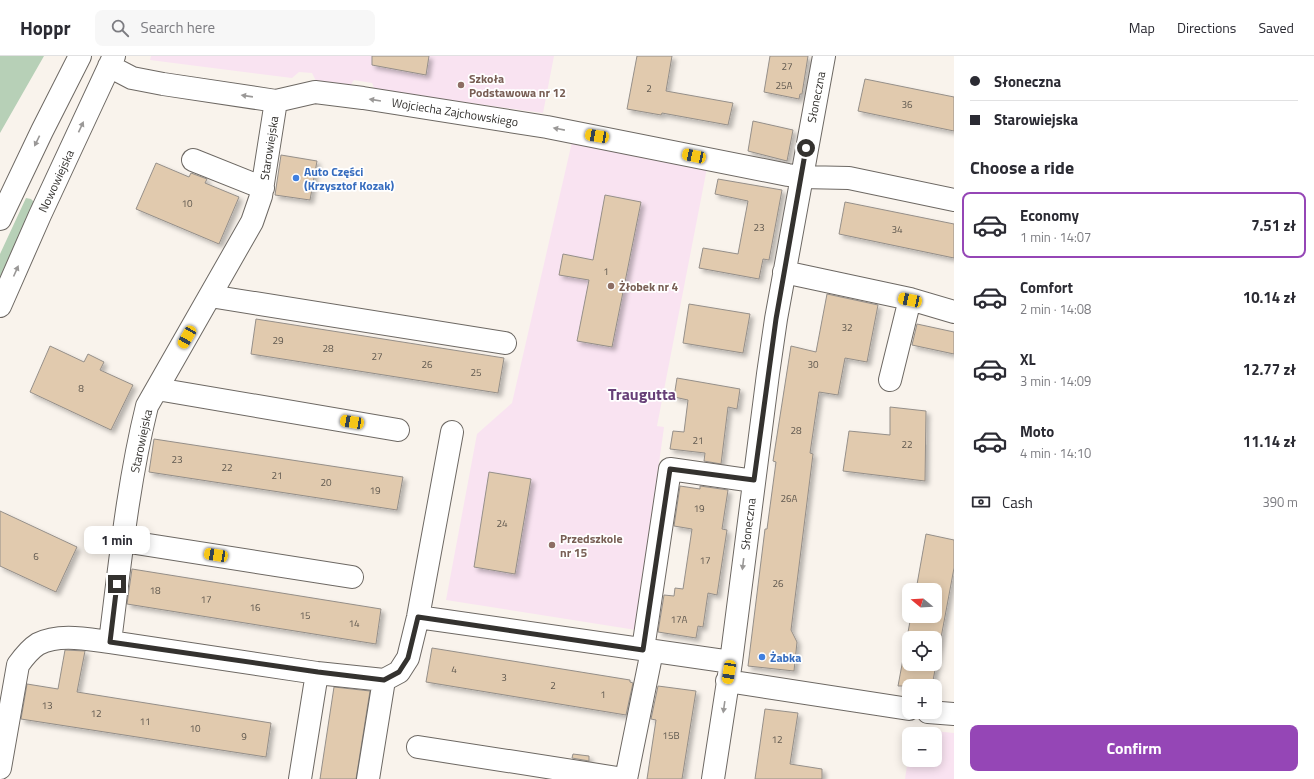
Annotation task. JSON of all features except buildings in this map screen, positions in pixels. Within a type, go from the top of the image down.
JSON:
[{"type":"street","points":[[0,219],[80,56]]},
{"type":"street","name":"Słoneczna","points":[[713,779],[729,672],[768,374],[784,272],[824,56]]},
{"type":"street","name":"Wojciecha Zajchowskiego","points":[[111,61],[132,78],[163,84],[276,101],[316,92],[359,97],[546,126],[801,177],[849,178],[954,200]]},
{"type":"street","name":"Nowowiejska","points":[[0,306],[111,61]]},
{"type":"street","name":"Starowiejska","points":[[110,642],[123,541],[141,432],[147,406],[252,222],[263,188],[276,101]]},
{"type":"street","points":[[193,160],[263,188]]},
{"type":"street","points":[[784,272],[910,300],[954,312]]},
{"type":"street","points":[[210,296],[504,343]]},
{"type":"street","points":[[890,380],[910,300]]},
{"type":"street","points":[[157,389],[398,430]]},
{"type":"street","points":[[0,768],[18,665],[26,654],[37,645],[60,638],[77,638],[110,642],[384,680],[399,672],[408,658],[418,617],[452,432]]},
{"type":"street","points":[[418,747],[625,779],[647,650],[670,469],[754,480]]},
{"type":"street","points":[[123,541],[352,577]]},
{"type":"street","points":[[418,617],[647,650],[729,672],[902,708]]},
{"type":"street","points":[[300,779],[318,672]]},
{"type":"street","points":[[368,779],[384,680]]},
{"type":"street","points":[[942,713],[954,714]]},
{"type":"shaded area","name":"Szkoła Podstawowa nr 12","points":[[151,56],[554,56],[543,113],[375,90],[372,83],[354,80],[350,86],[316,81],[312,73],[299,72],[292,78],[150,60]]},
{"type":"shaded area","points":[[572,142],[707,168],[657,426],[664,427],[636,630],[446,600],[477,434],[512,403]]},
{"type":"shaded area","points":[[942,732],[954,733],[954,779],[905,779],[907,767],[942,767]]},
{"type":"green space","points":[[0,56],[44,56],[0,133]]},
{"type":"green space","points":[[26,198],[31,199],[34,202],[0,277],[0,254]]},
{"type":"place","name":"Szkoła Podstawowa nr 12","points":[[461,85]]},
{"type":"place","name":"Auto Części (Krzysztof Kozak)","points":[[296,178]]},
{"type":"place","name":"Żłobek nr 4","points":[[611,286]]},
{"type":"place","name":"Przedszkole nr 15","points":[[552,545]]},
{"type":"place","name":"Żabka","points":[[762,657]]},
{"type":"district","name":"Traugutta","points":[[642,394]]},
{"type":"route","points":[[117,584],[110,642],[318,672],[384,680],[399,672],[408,658],[418,617],[643,650],[670,469],[754,480],[776,319],[806,148]]}]
